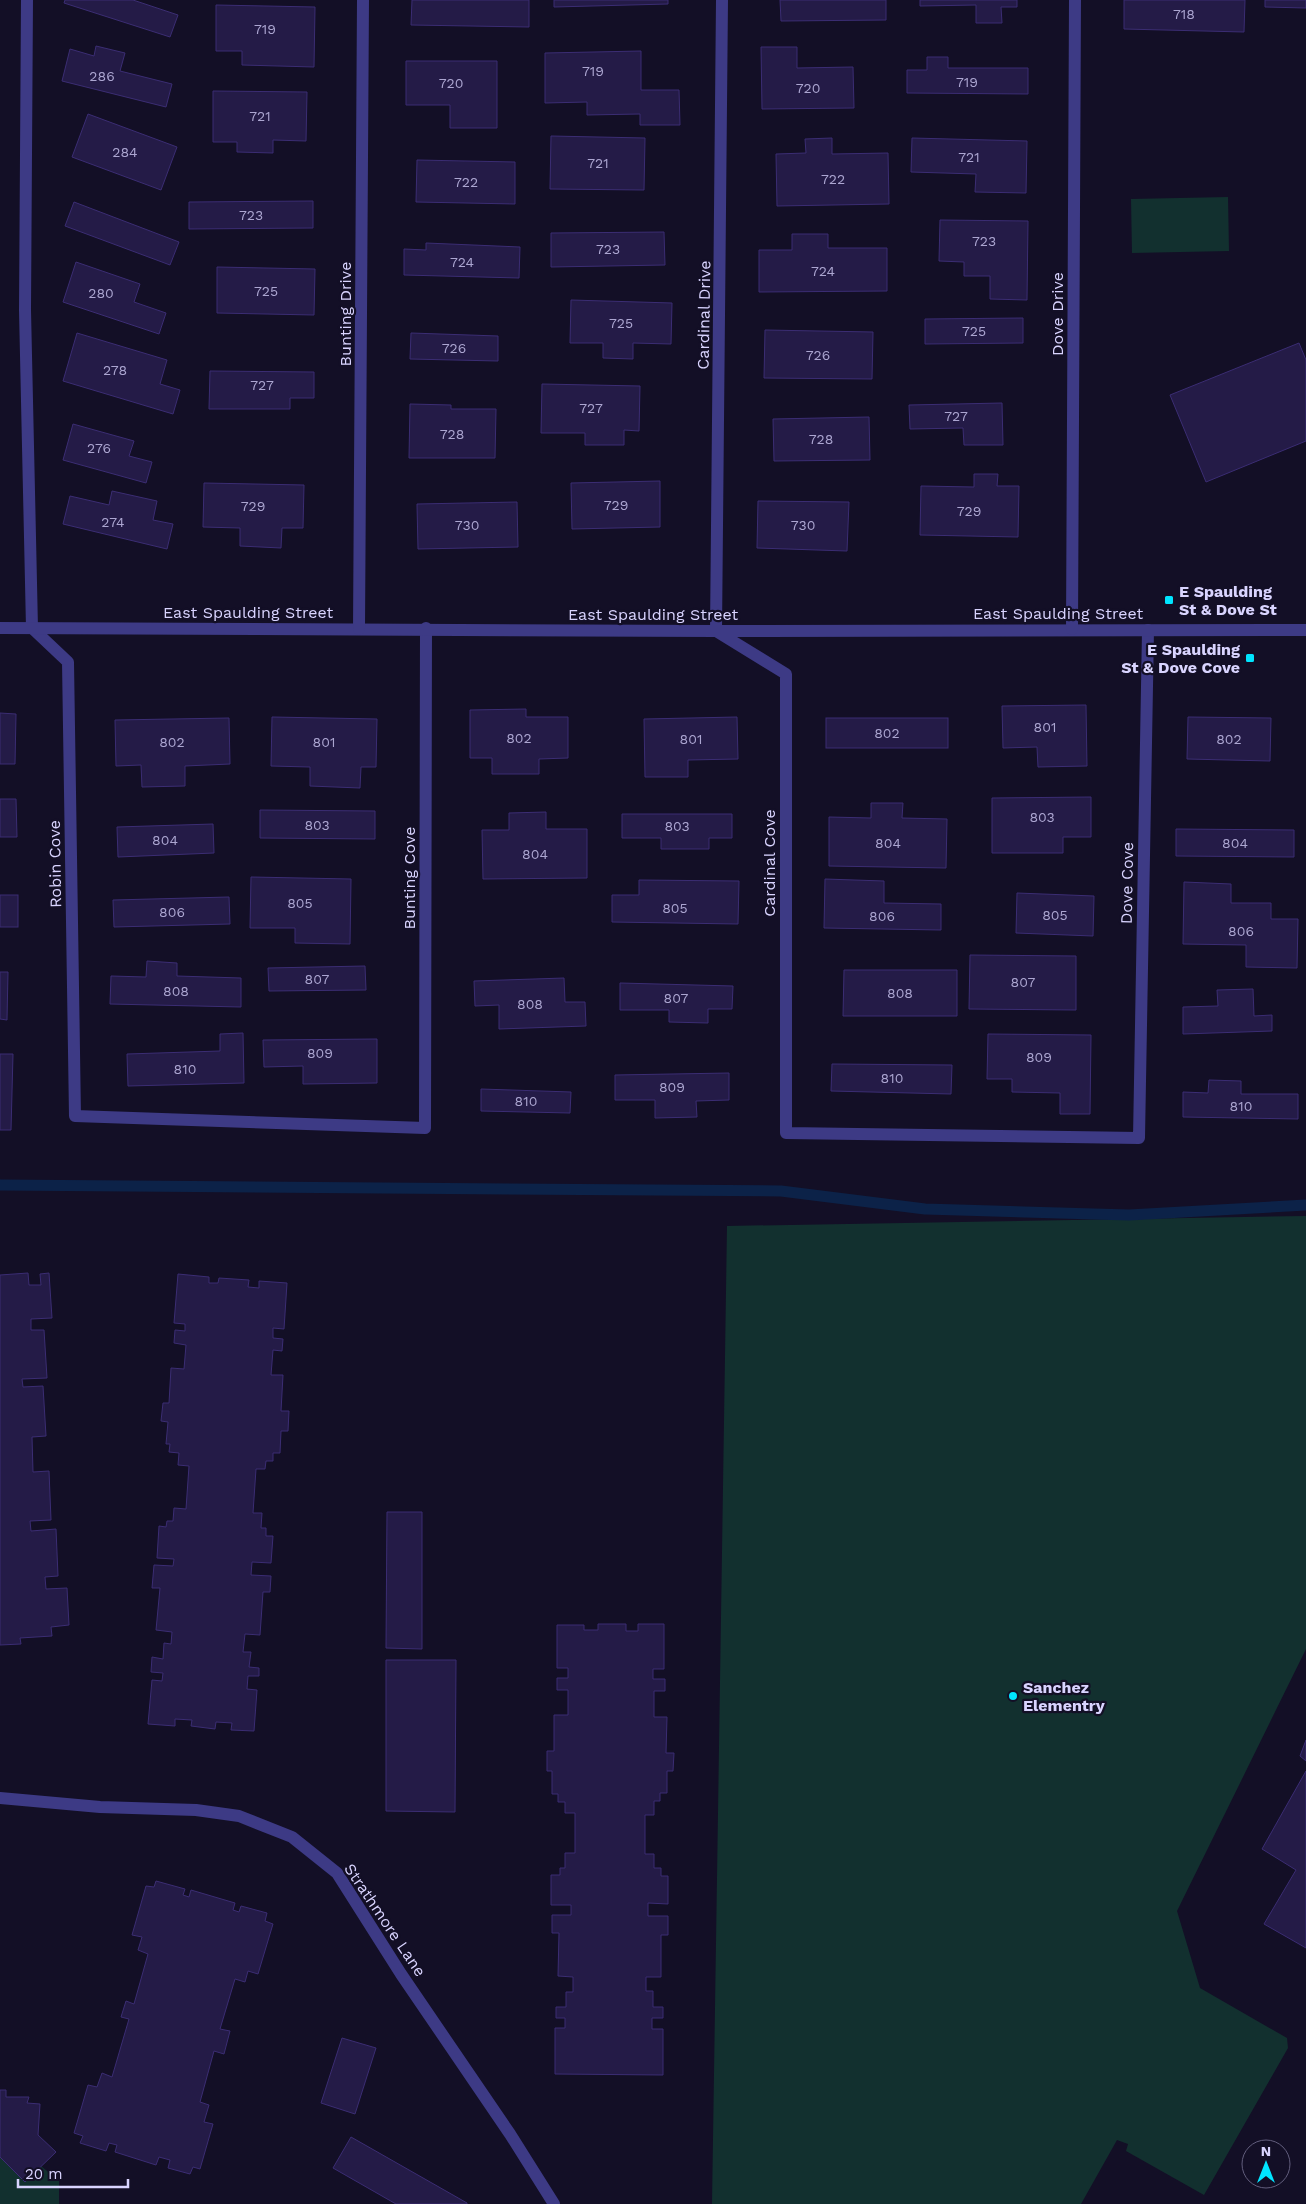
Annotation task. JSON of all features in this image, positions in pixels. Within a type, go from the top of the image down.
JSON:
[{"type":"street","points":[[27,0],[25,310],[32,628]]},
{"type":"street","name":"Bunting Drive","points":[[359,629],[363,0]]},
{"type":"street","name":"Cardinal Drive","points":[[716,631],[722,0]]},
{"type":"street","name":"Dove Drive","points":[[1072,629],[1076,0]]},
{"type":"street","name":"East Spaulding Street","points":[[0,628],[426,628],[716,631],[1306,630]]},
{"type":"street","name":"Robin Cove","points":[[32,628],[68,662],[75,1116],[425,1128]]},
{"type":"street","name":"Bunting Cove","points":[[425,1128],[426,628]]},
{"type":"street","name":"Dove Cove","points":[[786,1133],[1139,1138],[1148,630]]},
{"type":"street","name":"Cardinal Cove","points":[[716,631],[786,674],[786,1133]]},
{"type":"street","name":"Strathmore Lane","points":[[0,1798],[100,1807],[213,1812],[239,1816],[292,1837],[337,1873],[401,1974],[510,2134],[554,2204]]},
{"type":"green space","points":[[1228,197],[1229,251],[1132,253],[1131,199]]},
{"type":"green space","name":"Sanchez Elementry","points":[[1306,1216],[1306,1649],[1177,1911],[1200,1988],[1287,2038],[1288,2048],[1204,2195],[1126,2151],[1128,2144],[1117,2140],[1081,2204],[712,2204],[727,1226]]},
{"type":"green space","points":[[0,2157],[25,2182],[41,2166],[59,2181],[59,2204],[0,2204]]},
{"type":"building","points":[[65,0],[133,0],[178,15],[170,37],[64,3]]},
{"type":"building","points":[[412,0],[529,0],[529,27],[411,25]]},
{"type":"building","points":[[554,0],[668,0],[668,4],[554,7]]},
{"type":"building","points":[[780,0],[886,0],[886,20],[781,21]]},
{"type":"building","points":[[920,0],[1017,0],[1017,7],[1001,7],[1002,23],[976,23],[976,5],[920,6]]},
{"type":"building","points":[[1124,0],[1245,0],[1244,32],[1124,29]]},
{"type":"building","points":[[1265,0],[1306,0],[1306,8],[1265,7]]},
{"type":"building","points":[[216,5],[315,7],[314,67],[242,65],[242,51],[216,51]]},
{"type":"building","points":[[96,46],[125,53],[120,71],[172,84],[166,107],[62,81],[70,49],[94,56]]},
{"type":"building","points":[[761,47],[797,47],[797,68],[853,67],[854,108],[762,109]]},
{"type":"building","points":[[641,51],[641,90],[679,90],[680,125],[640,125],[640,114],[587,115],[587,102],[545,103],[545,53]]},
{"type":"building","points":[[927,57],[948,57],[948,68],[1028,68],[1028,94],[907,93],[907,70],[927,70]]},
{"type":"building","points":[[406,61],[497,61],[497,128],[450,128],[450,105],[406,105]]},
{"type":"building","points":[[213,91],[307,92],[306,141],[273,140],[273,153],[237,152],[237,142],[213,142]]},
{"type":"building","points":[[88,114],[177,147],[161,190],[72,157]]},
{"type":"building","points":[[551,136],[645,138],[644,190],[550,189]]},
{"type":"building","points":[[832,138],[832,154],[888,153],[889,204],[777,206],[776,154],[806,153],[805,139]]},
{"type":"building","points":[[912,138],[1027,141],[1026,193],[975,192],[976,174],[911,172]]},
{"type":"building","points":[[417,160],[515,162],[515,204],[416,202]]},
{"type":"building","points":[[313,201],[313,228],[189,229],[189,202]]},
{"type":"building","points":[[74,202],[179,242],[170,265],[65,226]]},
{"type":"building","points":[[940,220],[1028,221],[1027,300],[990,299],[990,276],[964,276],[964,262],[939,261]]},
{"type":"building","points":[[664,232],[665,265],[551,267],[551,233]]},
{"type":"building","points":[[792,234],[828,234],[828,248],[887,248],[887,291],[759,292],[759,250],[792,250]]},
{"type":"building","points":[[426,243],[520,247],[519,278],[404,275],[404,249],[426,250]]},
{"type":"building","points":[[76,262],[140,284],[134,302],[166,313],[159,334],[63,302]]},
{"type":"building","points":[[217,267],[315,269],[314,315],[217,313]]},
{"type":"building","points":[[571,300],[672,303],[671,344],[633,343],[633,359],[603,358],[603,343],[570,343]]},
{"type":"building","points":[[1023,318],[1023,343],[925,344],[925,319]]},
{"type":"building","points":[[765,330],[873,332],[872,379],[764,378]]},
{"type":"building","points":[[77,333],[167,360],[160,384],[180,390],[173,414],[63,381]]},
{"type":"building","points":[[411,333],[498,336],[498,361],[410,359]]},
{"type":"building","points":[[1299,343],[1306,360],[1306,441],[1206,482],[1170,395]]},
{"type":"building","points":[[210,371],[314,372],[314,398],[290,398],[290,409],[209,409]]},
{"type":"building","points":[[542,384],[640,386],[639,431],[624,430],[624,445],[585,445],[585,433],[541,433]]},
{"type":"building","points":[[1002,403],[1003,445],[964,445],[963,428],[910,429],[909,405]]},
{"type":"building","points":[[410,404],[451,405],[451,409],[496,409],[495,458],[409,458]]},
{"type":"building","points":[[869,417],[870,460],[774,461],[773,419]]},
{"type":"building","points":[[73,424],[134,441],[129,456],[152,462],[146,483],[63,460]]},
{"type":"building","points":[[974,474],[998,474],[997,486],[1019,486],[1018,537],[920,535],[921,486],[974,487]]},
{"type":"building","points":[[660,481],[660,527],[572,529],[571,483]]},
{"type":"building","points":[[204,483],[304,485],[303,528],[282,528],[281,548],[240,546],[240,528],[203,527]]},
{"type":"building","points":[[112,491],[157,501],[153,520],[173,524],[167,549],[63,524],[70,496],[109,505]]},
{"type":"building","points":[[758,501],[849,502],[847,551],[757,548]]},
{"type":"building","points":[[517,502],[518,547],[418,549],[417,504]]},
{"type":"building","points":[[1086,705],[1087,766],[1038,767],[1037,747],[1003,748],[1002,706]]},
{"type":"building","points":[[526,709],[526,717],[568,717],[568,758],[539,759],[539,774],[492,774],[492,758],[470,758],[470,710]]},
{"type":"building","points":[[0,713],[16,714],[15,764],[0,764]]},
{"type":"building","points":[[272,717],[377,719],[376,767],[361,767],[360,788],[310,786],[310,767],[271,766]]},
{"type":"building","points":[[737,717],[738,759],[688,760],[688,777],[645,777],[644,719]]},
{"type":"building","points":[[1188,717],[1271,718],[1270,761],[1187,759]]},
{"type":"building","points":[[229,718],[230,764],[185,766],[185,786],[142,787],[141,765],[116,766],[115,720]]},
{"type":"building","points":[[826,718],[948,718],[948,748],[826,748]]},
{"type":"building","points":[[1091,797],[1091,837],[1063,837],[1063,853],[992,853],[992,798]]},
{"type":"building","points":[[0,799],[16,799],[17,837],[0,837]]},
{"type":"building","points":[[871,803],[903,803],[902,818],[947,819],[946,868],[829,866],[829,817],[871,818]]},
{"type":"building","points":[[260,810],[375,811],[375,839],[260,838]]},
{"type":"building","points":[[546,812],[546,829],[587,829],[587,878],[483,879],[482,830],[509,830],[509,813]]},
{"type":"building","points":[[622,814],[732,814],[732,838],[709,838],[709,849],[661,849],[661,838],[622,838]]},
{"type":"building","points":[[213,824],[214,853],[118,857],[117,827]]},
{"type":"building","points":[[1176,829],[1294,830],[1294,857],[1176,856]]},
{"type":"building","points":[[251,877],[351,879],[350,944],[295,943],[295,928],[250,928]]},
{"type":"building","points":[[825,879],[884,881],[884,903],[941,904],[941,930],[824,928]]},
{"type":"building","points":[[639,880],[739,881],[738,924],[612,922],[612,895],[639,895]]},
{"type":"building","points":[[1184,882],[1231,884],[1231,903],[1271,903],[1271,919],[1298,919],[1297,968],[1246,967],[1246,945],[1183,944]]},
{"type":"building","points":[[1017,893],[1094,896],[1093,936],[1016,933]]},
{"type":"building","points":[[0,895],[18,895],[18,927],[0,927]]},
{"type":"building","points":[[229,897],[230,924],[114,927],[113,900]]},
{"type":"building","points":[[970,955],[1076,956],[1076,1010],[969,1009]]},
{"type":"building","points":[[147,961],[177,963],[177,976],[241,978],[241,1007],[110,1004],[111,976],[146,977]]},
{"type":"building","points":[[365,966],[366,990],[269,991],[268,968]]},
{"type":"building","points":[[844,970],[957,970],[957,1016],[843,1016]]},
{"type":"building","points":[[0,972],[8,972],[7,1020],[0,1019]]},
{"type":"building","points":[[564,978],[565,1002],[585,1002],[586,1026],[499,1029],[499,1005],[475,1006],[474,981]]},
{"type":"building","points":[[620,983],[733,986],[732,1009],[708,1009],[708,1023],[669,1022],[669,1010],[620,1010]]},
{"type":"building","points":[[1253,989],[1254,1016],[1272,1015],[1272,1031],[1183,1034],[1183,1007],[1218,1006],[1217,990]]},
{"type":"building","points":[[243,1033],[244,1083],[128,1086],[127,1054],[220,1051],[220,1034]]},
{"type":"building","points":[[988,1034],[1091,1035],[1090,1114],[1060,1114],[1060,1093],[1012,1092],[1012,1079],[987,1079]]},
{"type":"building","points":[[377,1039],[377,1083],[303,1084],[303,1066],[264,1067],[263,1040]]},
{"type":"building","points":[[0,1054],[13,1054],[11,1130],[0,1130]]},
{"type":"building","points":[[832,1064],[952,1065],[951,1094],[831,1091]]},
{"type":"building","points":[[729,1073],[729,1100],[696,1101],[697,1117],[655,1118],[655,1100],[615,1100],[615,1075]]},
{"type":"building","points":[[1209,1080],[1241,1081],[1241,1094],[1298,1094],[1298,1119],[1183,1117],[1183,1092],[1208,1093]]},
{"type":"building","points":[[481,1089],[571,1092],[570,1113],[481,1111]]},
{"type":"building","points":[[28,1273],[29,1285],[41,1285],[40,1274],[49,1273],[52,1318],[31,1319],[31,1330],[44,1330],[47,1378],[22,1379],[23,1387],[43,1386],[46,1436],[32,1437],[33,1472],[49,1471],[51,1520],[30,1521],[31,1531],[56,1529],[58,1576],[45,1577],[46,1589],[67,1588],[69,1625],[51,1627],[52,1636],[20,1638],[21,1644],[0,1645],[0,1275]]},
{"type":"building","points":[[178,1274],[209,1277],[209,1283],[218,1283],[219,1278],[249,1280],[248,1287],[259,1288],[259,1281],[287,1283],[284,1329],[273,1328],[273,1338],[283,1339],[282,1351],[273,1350],[271,1375],[283,1375],[281,1411],[289,1411],[288,1431],[281,1431],[280,1453],[273,1453],[273,1461],[266,1461],[265,1469],[256,1469],[253,1513],[262,1513],[261,1528],[266,1528],[266,1536],[273,1536],[271,1563],[252,1562],[251,1575],[271,1576],[270,1592],[263,1592],[260,1635],[245,1634],[243,1652],[251,1652],[249,1667],[259,1668],[259,1676],[248,1676],[247,1689],[257,1690],[254,1731],[231,1730],[232,1723],[216,1722],[215,1729],[191,1726],[192,1720],[175,1719],[175,1726],[148,1724],[152,1680],[162,1681],[163,1673],[151,1672],[152,1657],[163,1659],[164,1643],[171,1644],[172,1632],[156,1630],[160,1588],[152,1588],[154,1565],[173,1566],[174,1559],[157,1558],[159,1526],[166,1527],[167,1521],[173,1521],[174,1508],[186,1509],[189,1466],[178,1465],[179,1453],[169,1452],[170,1444],[166,1444],[168,1422],[161,1421],[163,1403],[169,1403],[171,1368],[184,1369],[186,1345],[174,1343],[175,1330],[185,1331],[185,1324],[174,1323]]},
{"type":"building","points":[[387,1512],[422,1512],[422,1649],[386,1648]]},
{"type":"building","points":[[598,1624],[626,1624],[626,1631],[638,1631],[638,1624],[664,1624],[664,1669],[653,1669],[653,1679],[665,1679],[665,1691],[654,1691],[654,1717],[667,1717],[666,1753],[674,1753],[673,1771],[667,1771],[667,1793],[660,1793],[660,1801],[654,1801],[654,1815],[645,1815],[645,1854],[654,1854],[654,1868],[661,1868],[661,1876],[668,1876],[668,1904],[648,1903],[648,1916],[668,1916],[668,1935],[661,1935],[661,1977],[646,1977],[646,1991],[653,1991],[653,2007],[663,2007],[663,2018],[652,2018],[652,2029],[663,2029],[663,2075],[555,2074],[555,2028],[565,2028],[565,2018],[556,2018],[556,2007],[566,2007],[566,1992],[573,1992],[573,1977],[558,1976],[559,1933],[552,1933],[552,1915],[571,1915],[571,1905],[551,1905],[551,1875],[560,1875],[560,1868],[565,1868],[565,1853],[575,1853],[575,1813],[565,1813],[565,1802],[558,1802],[558,1794],[552,1794],[552,1771],[547,1771],[547,1751],[554,1751],[554,1715],[568,1715],[568,1690],[557,1690],[557,1678],[568,1678],[568,1668],[557,1668],[557,1625],[584,1625],[584,1630],[598,1630]]},
{"type":"building","points":[[386,1660],[456,1660],[455,1812],[386,1811]]},
{"type":"building","points":[[1306,1740],[1306,1761],[1300,1756]]},
{"type":"building","points":[[1306,1771],[1306,1948],[1264,1924],[1296,1870],[1262,1849]]},
{"type":"building","points":[[156,1881],[185,1889],[183,1895],[189,1897],[191,1890],[235,1903],[233,1910],[239,1912],[241,1906],[267,1913],[265,1921],[273,1924],[258,1974],[248,1971],[245,1982],[235,1979],[220,2029],[230,2031],[224,2054],[214,2051],[200,2102],[209,2105],[204,2122],[213,2124],[200,2169],[193,2167],[190,2174],[168,2168],[170,2160],[159,2157],[156,2165],[115,2152],[117,2145],[109,2143],[106,2151],[80,2143],[83,2136],[74,2133],[88,2085],[97,2087],[102,2073],[112,2077],[129,2019],[121,2017],[126,2001],[134,2004],[148,1954],[138,1950],[142,1937],[132,1935],[146,1886],[154,1887]]},
{"type":"building","points":[[342,2038],[376,2048],[355,2114],[321,2103]]},
{"type":"building","points":[[0,2090],[6,2090],[6,2097],[29,2097],[27,2103],[40,2104],[38,2135],[56,2152],[25,2182],[0,2157]]},
{"type":"building","points":[[351,2137],[467,2204],[396,2204],[333,2168]]},
{"type":"waterway","points":[[0,1185],[781,1191],[925,1209],[1129,1215],[1306,1205]]},
{"type":"place","name":"E Spaulding St & Dove St","points":[[1169,600]]},
{"type":"place","name":"E Spaulding St & Dove Cove","points":[[1250,658]]},
{"type":"place","name":"Sanchez Elementry","points":[[1013,1696]]}]
